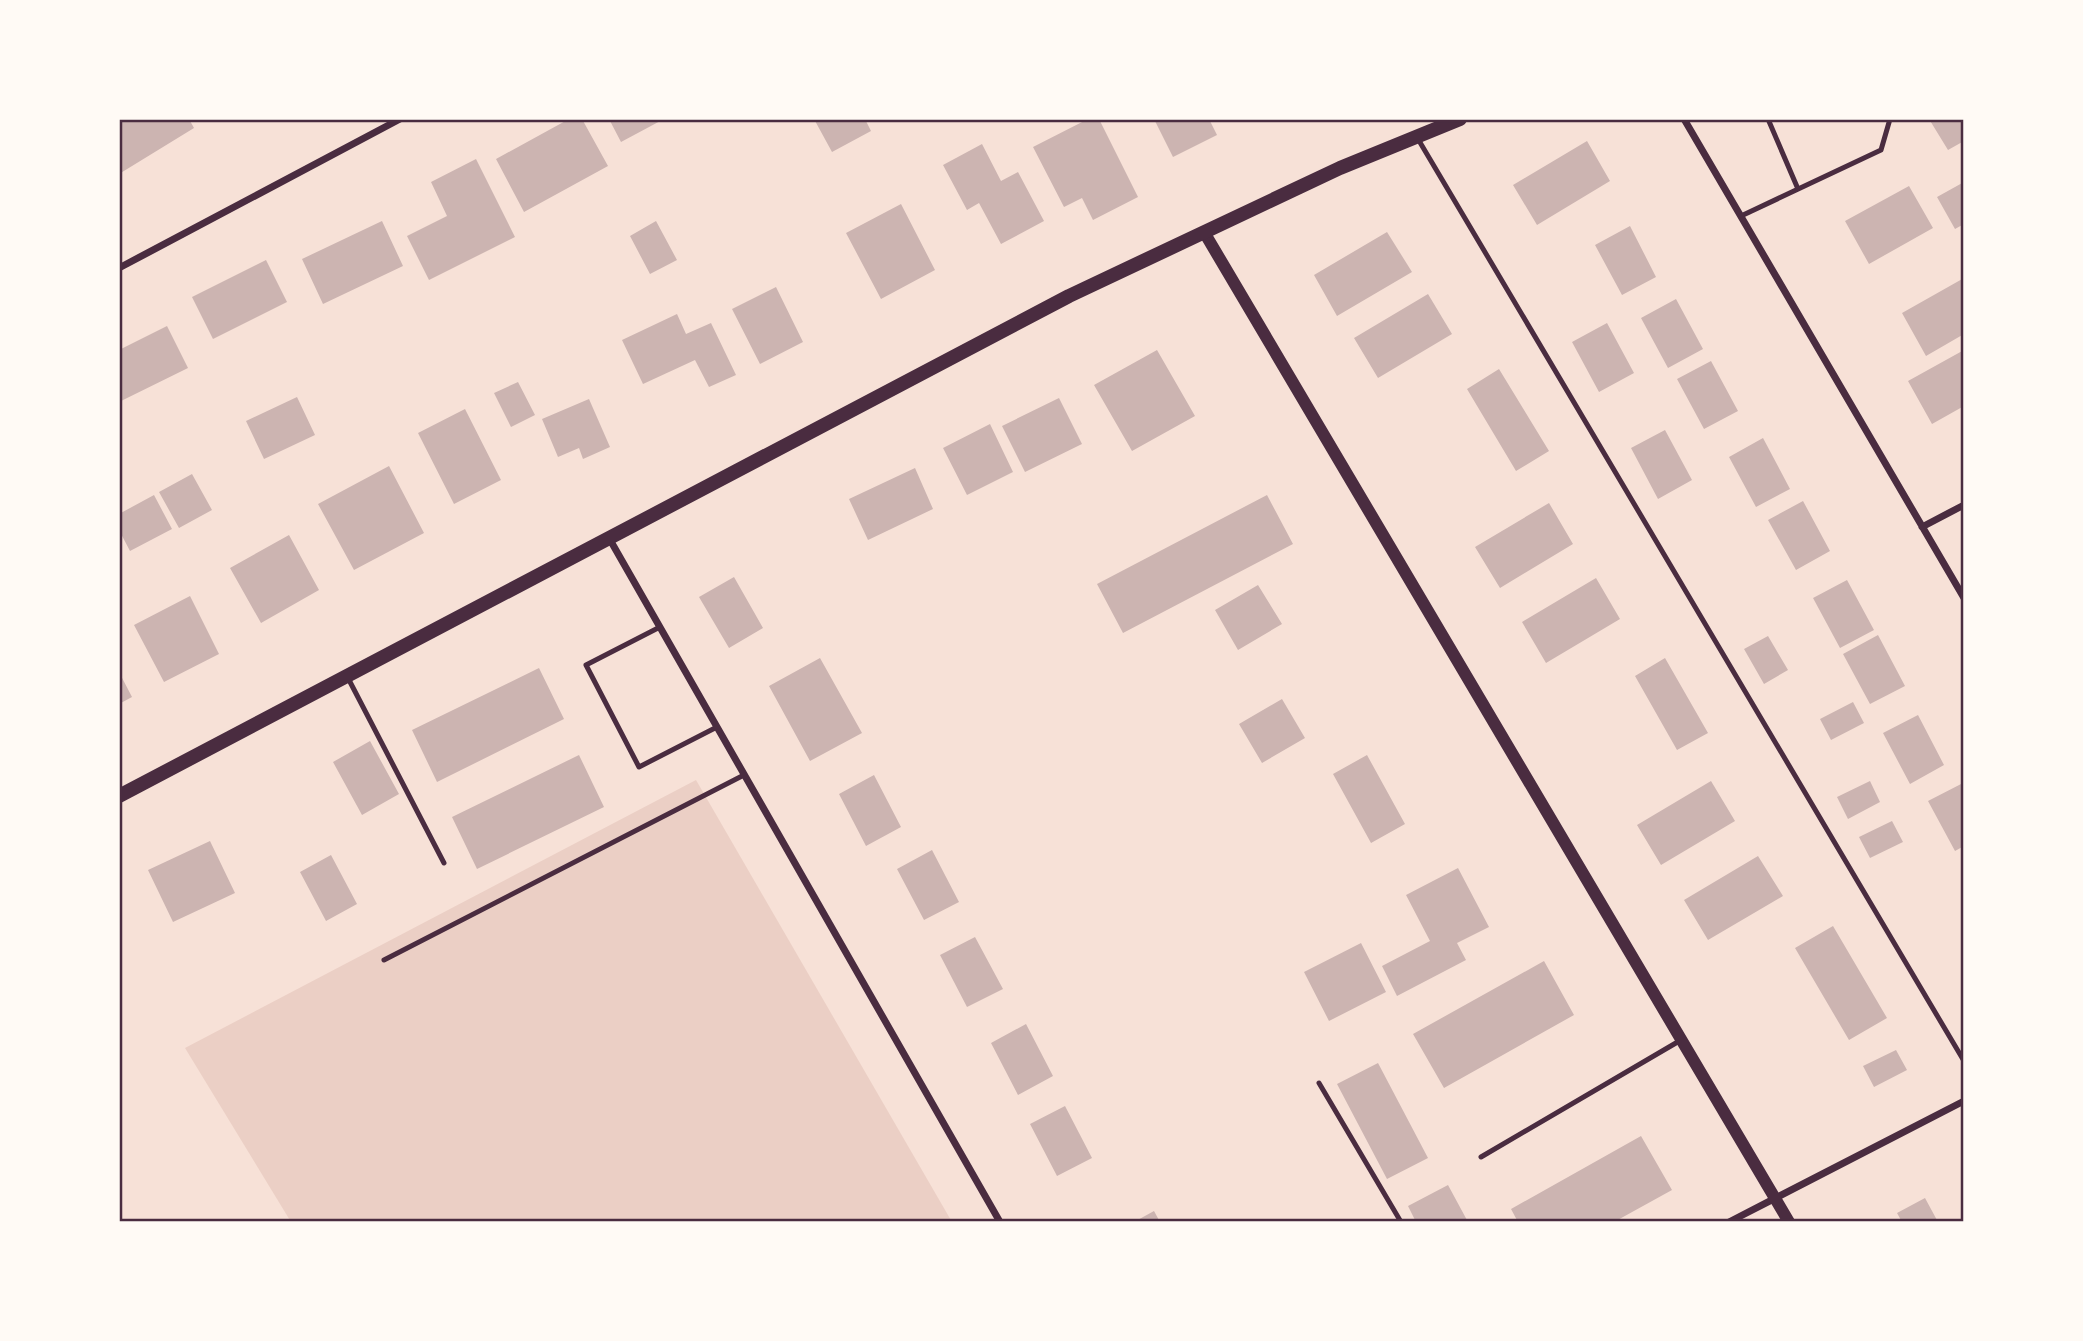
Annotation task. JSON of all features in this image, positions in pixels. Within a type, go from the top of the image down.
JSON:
[{"type":"main road","points":[[119,796],[1069,296],[1340,168],[1460,119]]},
{"type":"street","points":[[119,268],[400,119]]},
{"type":"street","points":[[1684,119],[1964,598]]},
{"type":"street","points":[[1204,232],[1788,1222]]},
{"type":"street","points":[[1922,527],[1964,505]]},
{"type":"street","points":[[609,537],[1000,1222]]},
{"type":"street","points":[[1728,1222],[1964,1101]]},
{"type":"lane","points":[[1768,119],[1798,189]]},
{"type":"lane","points":[[1741,216],[1881,150],[1890,119]]},
{"type":"lane","points":[[1417,137],[1964,1061]]},
{"type":"lane","points":[[660,627],[586,665],[639,767],[717,727]]},
{"type":"lane","points":[[347,675],[444,863]]},
{"type":"lane","points":[[383,960],[744,775]]},
{"type":"lane","points":[[1481,1157],[1681,1040]]},
{"type":"lane","points":[[1319,1083],[1401,1222]]},
{"type":"shaded area","points":[[696,780],[952,1222],[291,1222],[185,1048]]},
{"type":"building","points":[[119,119],[189,119],[194,128],[119,174]]},
{"type":"building","points":[[569,119],[582,119],[608,166],[524,212],[496,159]]},
{"type":"building","points":[[609,119],[664,119],[621,142]]},
{"type":"building","points":[[814,119],[865,119],[871,131],[832,152]]},
{"type":"building","points":[[1088,119],[1099,119],[1138,197],[1093,220],[1082,198],[1064,207],[1033,147]]},
{"type":"building","points":[[1154,119],[1209,119],[1217,135],[1173,157]]},
{"type":"building","points":[[1929,119],[1964,119],[1964,141],[1948,150]]},
{"type":"building","points":[[1587,141],[1610,181],[1537,225],[1513,185]]},
{"type":"building","points":[[982,144],[1001,181],[1018,172],[1044,221],[1001,244],[979,203],[967,210],[943,165]]},
{"type":"building","points":[[476,159],[515,237],[429,280],[407,236],[447,216],[431,182]]},
{"type":"building","points":[[1964,182],[1964,224],[1955,229],[1937,197]]},
{"type":"building","points":[[1909,186],[1933,228],[1869,264],[1845,221]]},
{"type":"building","points":[[901,204],[935,270],[881,299],[846,233]]},
{"type":"building","points":[[382,221],[403,266],[323,304],[302,259]]},
{"type":"building","points":[[656,221],[677,260],[650,274],[630,236]]},
{"type":"building","points":[[1630,226],[1656,277],[1622,295],[1595,245]]},
{"type":"building","points":[[1387,232],[1412,272],[1337,316],[1314,275]]},
{"type":"building","points":[[266,260],[287,302],[213,339],[192,297]]},
{"type":"building","points":[[1964,278],[1964,334],[1926,356],[1902,313]]},
{"type":"building","points":[[776,287],[803,342],[760,364],[732,309]]},
{"type":"building","points":[[1428,294],[1452,334],[1378,378],[1354,338]]},
{"type":"building","points":[[1676,299],[1703,349],[1668,368],[1641,318]]},
{"type":"building","points":[[677,314],[686,334],[711,323],[736,375],[709,387],[695,360],[643,384],[622,340]]},
{"type":"building","points":[[1607,323],[1634,373],[1599,392],[1572,342]]},
{"type":"building","points":[[167,326],[188,368],[119,402],[119,350]]},
{"type":"building","points":[[1157,350],[1195,416],[1132,451],[1094,385]]},
{"type":"building","points":[[1964,350],[1964,406],[1932,424],[1908,381]]},
{"type":"building","points":[[1711,361],[1738,411],[1704,429],[1677,379]]},
{"type":"building","points":[[1499,369],[1549,451],[1516,471],[1467,389]]},
{"type":"building","points":[[518,382],[535,415],[511,427],[494,393]]},
{"type":"building","points":[[297,397],[315,435],[264,459],[246,421]]},
{"type":"building","points":[[1059,398],[1082,444],[1025,472],[1002,426]]},
{"type":"building","points":[[589,399],[610,447],[583,459],[579,448],[558,457],[542,419]]},
{"type":"building","points":[[465,409],[501,480],[454,504],[418,433]]},
{"type":"building","points":[[990,424],[1013,472],[967,495],[943,448]]},
{"type":"building","points":[[1665,430],[1692,480],[1658,499],[1631,448]]},
{"type":"building","points":[[1763,438],[1790,489],[1756,507],[1729,457]]},
{"type":"building","points":[[389,466],[424,533],[354,570],[318,504]]},
{"type":"building","points":[[915,468],[933,509],[868,540],[849,499]]},
{"type":"building","points":[[192,474],[212,510],[179,528],[159,492]]},
{"type":"building","points":[[154,495],[172,529],[130,551],[119,530],[119,514]]},
{"type":"building","points":[[1267,495],[1293,544],[1123,633],[1097,584]]},
{"type":"building","points":[[1803,501],[1830,551],[1796,570],[1768,520]]},
{"type":"building","points":[[1549,503],[1573,544],[1500,588],[1475,547]]},
{"type":"building","points":[[289,535],[319,590],[261,623],[230,568]]},
{"type":"building","points":[[734,577],[763,628],[729,648],[699,597]]},
{"type":"building","points":[[1596,578],[1620,619],[1546,663],[1522,622]]},
{"type":"building","points":[[1847,580],[1874,630],[1840,648],[1813,598]]},
{"type":"building","points":[[1258,585],[1282,624],[1238,650],[1215,610]]},
{"type":"building","points":[[190,596],[219,654],[164,682],[134,625]]},
{"type":"building","points":[[1878,635],[1905,686],[1870,704],[1843,654]]},
{"type":"building","points":[[1768,636],[1788,670],[1764,684],[1744,649]]},
{"type":"building","points":[[820,658],[862,733],[810,761],[769,686]]},
{"type":"building","points":[[1665,658],[1708,733],[1677,750],[1635,676]]},
{"type":"building","points":[[539,668],[564,719],[437,782],[412,730]]},
{"type":"building","points":[[119,672],[132,697],[119,704]]},
{"type":"building","points":[[1282,699],[1305,738],[1262,763],[1239,724]]},
{"type":"building","points":[[1853,702],[1864,723],[1831,740],[1820,719]]},
{"type":"building","points":[[1918,715],[1944,765],[1910,784],[1883,733]]},
{"type":"building","points":[[370,741],[399,794],[362,815],[333,762]]},
{"type":"building","points":[[579,755],[604,807],[477,869],[452,817]]},
{"type":"building","points":[[1367,755],[1405,824],[1371,843],[1333,774]]},
{"type":"building","points":[[874,775],[901,827],[866,846],[839,794]]},
{"type":"building","points":[[1711,781],[1735,821],[1661,865],[1637,825]]},
{"type":"building","points":[[1870,781],[1880,802],[1848,819],[1837,797]]},
{"type":"building","points":[[1963,783],[1964,846],[1955,851],[1928,801]]},
{"type":"building","points":[[1892,821],[1903,842],[1870,858],[1859,837]]},
{"type":"building","points":[[210,841],[235,893],[173,922],[148,870]]},
{"type":"building","points":[[932,850],[959,902],[924,920],[897,869]]},
{"type":"building","points":[[331,855],[357,904],[326,921],[300,872]]},
{"type":"building","points":[[1758,856],[1783,896],[1708,940],[1684,900]]},
{"type":"building","points":[[1458,868],[1489,927],[1457,943],[1466,960],[1397,996],[1382,966],[1430,941],[1406,895]]},
{"type":"building","points":[[1833,926],[1887,1018],[1849,1040],[1795,948]]},
{"type":"building","points":[[975,937],[1003,989],[967,1007],[940,955]]},
{"type":"building","points":[[1361,943],[1386,992],[1329,1021],[1304,972]]},
{"type":"building","points":[[1544,961],[1574,1015],[1444,1088],[1413,1034]]},
{"type":"building","points":[[1026,1024],[1053,1076],[1018,1095],[991,1043]]},
{"type":"building","points":[[1896,1050],[1907,1070],[1874,1087],[1863,1066]]},
{"type":"building","points":[[1378,1063],[1428,1158],[1387,1179],[1337,1084]]},
{"type":"building","points":[[1065,1106],[1092,1158],[1057,1176],[1030,1124]]},
{"type":"building","points":[[1641,1136],[1672,1190],[1614,1222],[1518,1222],[1511,1209]]},
{"type":"building","points":[[1448,1185],[1468,1222],[1416,1222],[1408,1206]]},
{"type":"building","points":[[1925,1198],[1938,1222],[1902,1222],[1897,1213]]},
{"type":"building","points":[[1154,1211],[1160,1222],[1134,1222]]}]
